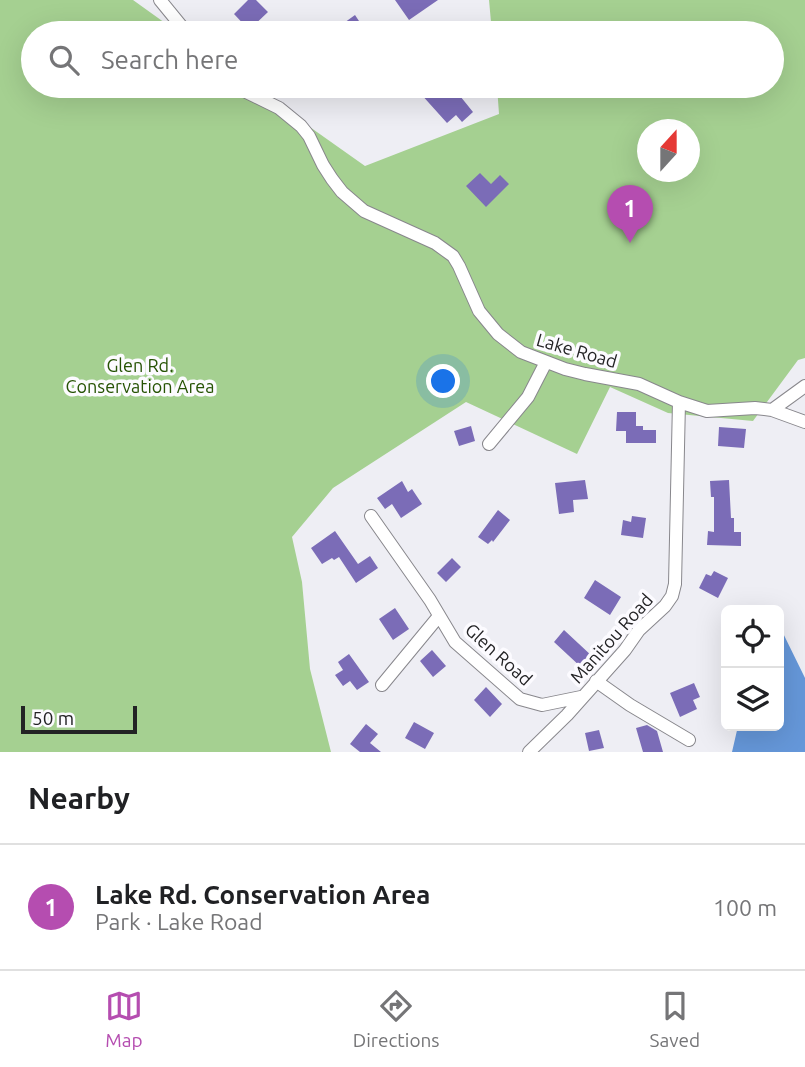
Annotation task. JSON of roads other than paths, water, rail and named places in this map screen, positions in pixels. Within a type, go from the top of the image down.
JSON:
[{"type":"street","points":[[160,0],[177,21]]},
{"type":"street","name":"Lake Road","points":[[259,98],[279,108],[301,126],[332,179],[363,211],[435,243],[453,256],[479,311],[498,334],[521,352],[585,374],[639,384],[678,402],[707,411],[755,408],[772,410],[805,422]]},
{"type":"street","points":[[489,444],[528,397],[546,362]]},
{"type":"street","points":[[772,410],[805,386]]},
{"type":"street","name":"Manitou Road","points":[[529,752],[567,715],[625,650],[639,630],[672,596],[675,584],[678,402]]},
{"type":"street","name":"Glen Road","points":[[371,516],[455,642],[520,699],[542,705],[581,697]]},
{"type":"street","points":[[382,685],[439,616]]},
{"type":"street","points":[[596,681],[689,740]]},
{"type":"water","points":[[784,635],[805,678],[805,752],[732,752],[737,731],[784,731]]},
{"type":"place","name":"Lake Rd. Conservation Area","points":[[630,243]]},
{"type":"park label","name":"Glen Rd. Conservation Area","points":[[140,375]]}]
